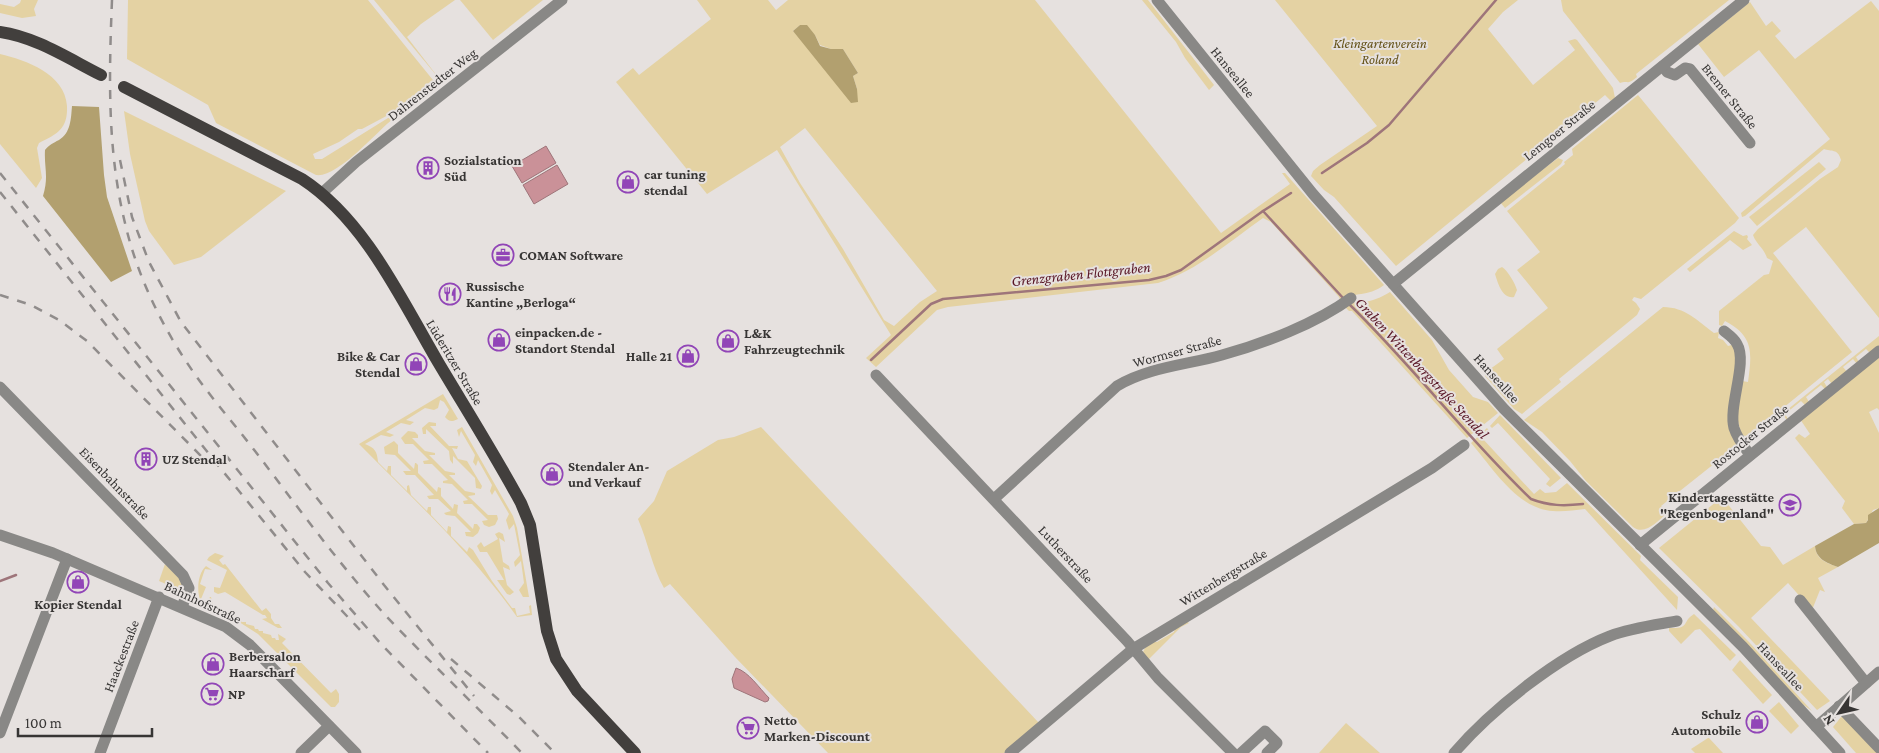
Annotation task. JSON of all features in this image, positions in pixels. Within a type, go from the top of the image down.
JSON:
[{"type":"main road","points":[[0,32],[13,34],[36,42],[101,75]]},
{"type":"main road","name":"Lüderitzer Straße","points":[[124,87],[302,179],[322,193],[344,214],[384,272],[521,503],[533,540],[549,640],[558,662],[577,690],[635,753]]},
{"type":"street","name":"Dahrenstedter Weg","points":[[322,193],[356,162],[562,0]]},
{"type":"street","name":"Hanseallee","points":[[1157,0],[1313,194],[1517,423],[1743,647],[1840,753]]},
{"type":"street","name":"Lemgoer Straße","points":[[1393,284],[1744,0]]},
{"type":"street","name":"Bremer Straße","points":[[1663,66],[1667,72],[1675,75],[1684,68],[1690,69],[1750,143]]},
{"type":"street","name":"Wormser Straße","points":[[994,499],[1117,386],[1127,380],[1244,348],[1307,323],[1347,301]]},
{"type":"street","points":[[1724,331],[1739,346],[1741,356],[1733,415],[1734,428],[1750,455]]},
{"type":"street","name":"Rostocker Straße","points":[[1640,545],[1879,351]]},
{"type":"street","name":"Lutherstraße","points":[[876,375],[994,499],[1158,678],[1233,753]]},
{"type":"street","name":"Eisenbahnstraße","points":[[0,387],[183,575],[190,588],[182,607]]},
{"type":"street","name":"Wittenbergstraße","points":[[1010,753],[1133,649],[1432,468],[1464,445]]},
{"type":"street","name":"Bahnhofstraße","points":[[0,535],[67,559],[226,627],[240,636],[356,753]]},
{"type":"street","points":[[0,733],[67,559]]},
{"type":"street","name":"Haackestraße","points":[[100,753],[159,597]]},
{"type":"street","points":[[1800,600],[1866,683]]},
{"type":"street","points":[[1454,753],[1466,739],[1505,703],[1552,668],[1577,653],[1609,636],[1677,621]]},
{"type":"street","points":[[1816,726],[1879,672]]},
{"type":"street","points":[[1840,706],[1879,748]]},
{"type":"street","points":[[301,753],[329,726]]},
{"type":"street","points":[[1241,753],[1265,731],[1277,742],[1267,753]]},
{"type":"green space","points":[[21,0],[38,0],[34,9],[36,16],[22,18],[0,13],[0,4],[14,7]]},
{"type":"green space","points":[[128,0],[368,0],[437,85],[403,114],[392,113],[313,154],[315,159],[322,159],[388,118],[394,118],[346,162],[325,174],[316,175],[216,123],[208,105],[127,59]]},
{"type":"green space","points":[[374,0],[455,0],[421,24],[407,37],[441,81]]},
{"type":"green space","points":[[460,0],[543,0],[493,40]]},
{"type":"green space","points":[[697,0],[768,0],[776,10],[788,0],[1035,0],[1221,233],[1290,184],[1282,173],[1285,173],[1384,285],[1372,291],[1351,296],[1341,302],[1339,297],[1271,222],[1263,218],[1200,263],[1172,278],[1158,283],[948,307],[937,310],[876,367],[866,358],[891,335],[777,150],[707,194],[616,82],[633,68],[639,75],[711,19]],"holes":[[[800,25],[815,35],[820,45],[831,49],[843,49],[858,73],[853,76],[857,89],[793,31]],[[805,128],[937,291],[920,302],[894,326],[884,320],[780,147]]]},
{"type":"green space","points":[[1142,0],[1148,0],[1214,85],[1209,90],[1185,58],[1176,42]]},
{"type":"green space","name":"Kleingartenverein Roland","points":[[1275,0],[1518,0],[1503,12],[1488,29],[1533,85],[1575,50],[1568,41],[1575,39],[1613,88],[1615,98],[1611,101],[1605,95],[1396,266],[1334,197],[1324,190],[1311,176],[1313,171],[1320,165],[1377,126]]},
{"type":"green space","points":[[1561,0],[1729,0],[1636,74],[1637,77],[1629,82],[1620,83],[1563,11]]},
{"type":"green space","points":[[1871,1],[1879,11],[1879,318],[1806,227],[1773,253],[1852,352],[1747,437],[1741,434],[1737,417],[1742,381],[1748,382],[1749,346],[1746,339],[1734,327],[1725,321],[1722,326],[1719,325],[1719,311],[1764,275],[1769,274],[1773,261],[1767,258],[1753,235],[1820,179],[1838,167],[1841,160],[1836,152],[1824,149],[1742,217],[1741,213],[1830,139],[1759,50],[1724,77],[1698,44],[1750,2],[1766,26],[1772,21],[1781,31],[1775,36],[1795,59]]},
{"type":"green space","points":[[0,54],[21,60],[42,70],[52,77],[65,95],[67,106],[66,120],[60,130],[39,143],[37,148],[42,178],[36,188],[0,144]]},
{"type":"green space","points":[[1638,95],[1739,218],[1641,299],[1634,297],[1632,300],[1640,309],[1637,315],[1559,379],[1561,382],[1522,414],[1514,409],[1485,376],[1486,372],[1504,359],[1497,349],[1548,308],[1517,270],[1540,252],[1507,211],[1565,164],[1564,162],[1573,155],[1572,149]]},
{"type":"green space","points":[[124,111],[286,191],[201,257],[174,265],[149,231],[145,221],[130,154]]},
{"type":"green space","points":[[1558,158],[1563,160],[1561,164],[1505,208],[1500,202]]},
{"type":"green space","points":[[1819,162],[1826,169],[1757,226],[1749,217]]},
{"type":"green space","points":[[1734,231],[1743,236],[1747,235],[1747,239],[1752,245],[1743,250],[1730,240],[1690,272],[1687,269]]},
{"type":"green space","points":[[1502,267],[1509,274],[1516,287],[1517,290],[1514,297],[1506,296],[1499,286],[1495,274]]},
{"type":"green space","points":[[1390,292],[1432,340],[1449,370],[1473,397],[1488,402],[1498,413],[1467,438],[1352,311],[1345,307],[1352,300],[1367,302]]},
{"type":"green space","points":[[1663,307],[1685,312],[1714,333],[1719,332],[1718,338],[1723,340],[1728,346],[1735,344],[1739,444],[1661,506],[1667,513],[1647,529],[1642,530],[1633,527],[1586,481],[1542,432],[1524,420]]},
{"type":"green space","points":[[1879,336],[1879,346],[1870,353],[1866,349],[1856,357],[1859,362],[1857,364],[1853,359],[1843,367],[1847,372],[1832,384],[1828,379],[1824,382],[1827,387],[1825,389],[1821,385],[1806,397],[1809,402],[1805,405],[1801,401],[1785,414],[1787,420],[1782,414]]},
{"type":"green space","points":[[1879,356],[1879,410],[1877,408],[1869,412],[1879,433],[1879,508],[1873,510],[1866,523],[1854,524],[1842,508],[1845,501],[1795,438],[1799,434],[1805,438],[1810,434],[1800,419]]},
{"type":"green space","points":[[443,394],[458,419],[451,421],[446,419],[445,417],[449,410],[444,402],[440,400],[438,408],[434,410],[425,408],[406,420],[414,422],[410,425],[401,423],[386,432],[394,435],[390,437],[381,435],[365,444],[375,450],[378,462],[387,471],[388,466],[391,466],[391,475],[407,491],[407,486],[409,485],[411,495],[427,511],[428,507],[431,507],[431,515],[447,532],[448,526],[451,527],[451,536],[467,552],[469,547],[473,550],[492,581],[512,608],[515,608],[517,616],[530,613],[529,606],[531,605],[532,615],[517,617],[500,593],[462,549],[359,444]]},
{"type":"green space","points":[[1500,415],[1561,478],[1550,487],[1546,484],[1550,479],[1498,423],[1492,428],[1490,426]]},
{"type":"green space","points":[[429,422],[436,423],[436,426],[430,426],[449,446],[458,446],[457,449],[452,448],[458,459],[467,461],[482,486],[481,489],[476,488],[475,478],[453,456],[453,464],[450,460],[449,451],[426,429],[426,434],[423,434],[422,428]]},
{"type":"green space","points":[[462,427],[513,516],[517,528],[529,597],[523,597],[519,590],[524,583],[521,561],[515,567],[514,562],[520,555],[514,524],[509,530],[506,520],[509,514],[495,490],[492,495],[490,491],[492,485],[478,460],[476,466],[473,462],[475,455],[461,431],[459,437],[457,430]]},
{"type":"green space","points":[[761,427],[1039,723],[1004,753],[828,753],[735,657],[670,584],[664,588],[656,572],[638,519],[654,501],[667,471],[718,440],[734,437]]},
{"type":"green space","points":[[1487,428],[1489,431],[1482,438],[1534,494],[1540,489],[1545,493],[1556,492],[1567,483],[1641,556],[1640,560],[1678,597],[1677,610],[1585,509],[1553,511],[1540,509],[1528,503],[1507,486],[1471,443]]},
{"type":"green space","points":[[408,431],[415,432],[418,435],[418,438],[412,438],[425,451],[435,453],[435,455],[429,455],[445,471],[455,473],[455,475],[449,475],[465,491],[475,493],[475,495],[468,496],[488,515],[497,515],[498,519],[495,525],[489,527],[484,525],[482,521],[488,520],[472,504],[464,504],[463,501],[468,500],[452,484],[443,483],[443,481],[448,480],[432,464],[424,464],[423,461],[429,460],[413,444],[405,444],[401,438]]},
{"type":"green space","points":[[394,441],[398,445],[398,453],[414,469],[415,463],[418,465],[418,473],[437,492],[438,487],[441,488],[441,496],[453,509],[454,504],[458,505],[457,513],[473,529],[474,524],[477,524],[480,528],[478,533],[473,537],[466,536],[465,532],[471,532],[455,516],[444,513],[451,511],[438,499],[429,499],[427,496],[434,495],[415,475],[406,475],[403,471],[411,471],[395,455],[385,454],[384,447]]},
{"type":"green space","points":[[1722,497],[1761,546],[1770,547],[1783,565],[1815,546],[1817,555],[1820,558],[1838,567],[1818,578],[1825,592],[1820,590],[1812,610],[1788,583],[1751,618],[1830,701],[1817,710],[1738,626],[1659,548]]},
{"type":"green space","points":[[499,532],[503,534],[505,542],[499,538],[503,562],[509,566],[510,570],[503,567],[507,585],[514,592],[510,595],[507,594],[497,580],[504,580],[487,552],[480,552],[477,546],[481,542],[484,547],[498,539],[495,534]]},
{"type":"green space","points":[[215,553],[224,556],[219,560],[223,565],[225,564],[262,611],[266,608],[275,624],[279,624],[282,628],[278,628],[262,619],[267,618],[225,592],[218,594],[214,592],[214,587],[220,588],[227,570],[207,560]]},
{"type":"green space","points":[[165,564],[179,578],[182,585],[180,590],[159,581]]},
{"type":"green space","points":[[206,566],[212,570],[205,569],[200,584],[206,587],[201,599],[207,602],[211,597],[213,606],[229,612],[230,615],[237,617],[242,622],[246,622],[246,624],[254,626],[255,629],[263,631],[263,633],[271,635],[276,640],[279,640],[278,634],[286,639],[282,643],[331,693],[336,689],[339,694],[339,702],[335,707],[331,707],[258,634],[236,620],[202,604],[199,595],[198,584]]},
{"type":"green space","points":[[1714,607],[1812,711],[1802,704],[1713,610]]},
{"type":"green space","points":[[1694,614],[1736,655],[1730,661],[1700,629],[1695,630],[1681,644],[1669,631],[1669,628],[1683,626]]},
{"type":"green space","points":[[1186,621],[1189,623],[1181,627],[1148,660],[1143,652],[1145,648],[1153,641],[1157,642],[1174,632],[1175,628]]},
{"type":"green space","points":[[1740,660],[1772,695],[1763,704],[1732,670]]},
{"type":"green space","points":[[1779,702],[1799,726],[1791,734],[1769,711]]},
{"type":"green space","points":[[1844,716],[1879,753],[1856,753],[1833,727]]},
{"type":"green space","points":[[1346,723],[1380,753],[1319,753]]},
{"type":"green space","points":[[1708,738],[1723,753],[1695,753],[1691,749]]},
{"type":"shaded area","points":[[800,25],[807,25],[815,35],[820,46],[831,49],[843,49],[858,73],[853,76],[858,102],[851,103],[793,31]]},
{"type":"shaded area","points":[[72,106],[99,107],[107,197],[132,271],[111,282],[43,196],[46,177],[45,150],[66,133],[70,125]]},
{"type":"shaded area","points":[[546,146],[556,163],[522,183],[512,166]]},
{"type":"shaded area","points":[[557,165],[568,184],[534,204],[523,185]]},
{"type":"shaded area","points":[[1879,508],[1879,543],[1838,567],[1826,562],[1817,554],[1815,546],[1854,524],[1866,523],[1868,515]]},
{"type":"shaded area","points":[[736,668],[754,681],[769,698],[768,701],[765,702],[734,688],[732,679]]},
{"type":"waterway","name":"Grenzgraben Flottgraben","points":[[1322,173],[1367,143],[1389,125],[1496,0]]},
{"type":"waterway","name":"Grenzgraben Flottgraben","points":[[871,360],[931,304],[943,299],[1149,280],[1166,276],[1181,270],[1291,193]]},
{"type":"waterway","name":"Graben Wittenbergstraße Stendal","points":[[1263,211],[1344,299]]},
{"type":"waterway","name":"Graben Wittenbergstraße Stendal","points":[[1348,303],[1484,451],[1531,499],[1557,505],[1583,504]]},
{"type":"waterway","points":[[0,581],[16,575]]},
{"type":"railway","points":[[112,0],[110,56],[112,140],[119,195],[136,263],[162,320],[201,383],[352,576],[386,616],[522,753]]},
{"type":"railway","points":[[120,160],[132,217],[149,262],[181,322],[384,585],[474,696]]},
{"type":"railway","points":[[0,173],[328,583],[381,644],[488,753]]},
{"type":"railway","points":[[0,192],[305,572],[363,633]]},
{"type":"railway","points":[[0,295],[31,305],[59,320],[87,341],[207,462]]},
{"type":"railway","points":[[451,659],[519,717],[555,753]]},
{"type":"place","name":"Sozialstation Süd","points":[[428,168]]},
{"type":"place","name":"car tuning stendal","points":[[628,182]]},
{"type":"place","name":"COMAN Software","points":[[503,255]]},
{"type":"place","name":"Russische Kantine „Berloga“","points":[[450,294]]},
{"type":"place","name":"einpacken.de - Standort Stendal","points":[[499,340]]},
{"type":"place","name":"L&K Fahrzeugtechnik","points":[[728,341]]},
{"type":"place","name":"Halle 21","points":[[688,356]]},
{"type":"place","name":"Bike & Car Stendal","points":[[416,364]]},
{"type":"place","name":"UZ Stendal","points":[[146,459]]},
{"type":"place","name":"Stendaler An- und Verkauf","points":[[552,474]]},
{"type":"place","name":"Kindertagesstätte \"Regenbogenland\"","points":[[1790,505]]},
{"type":"place","name":"Kopier Stendal","points":[[78,582]]},
{"type":"place","name":"Berbersalon Haarscharf","points":[[213,664]]},
{"type":"place","name":"NP","points":[[212,694]]},
{"type":"place","name":"Schulz Automobile","points":[[1757,722]]},
{"type":"place","name":"Netto Marken-Discount","points":[[748,728]]}]
